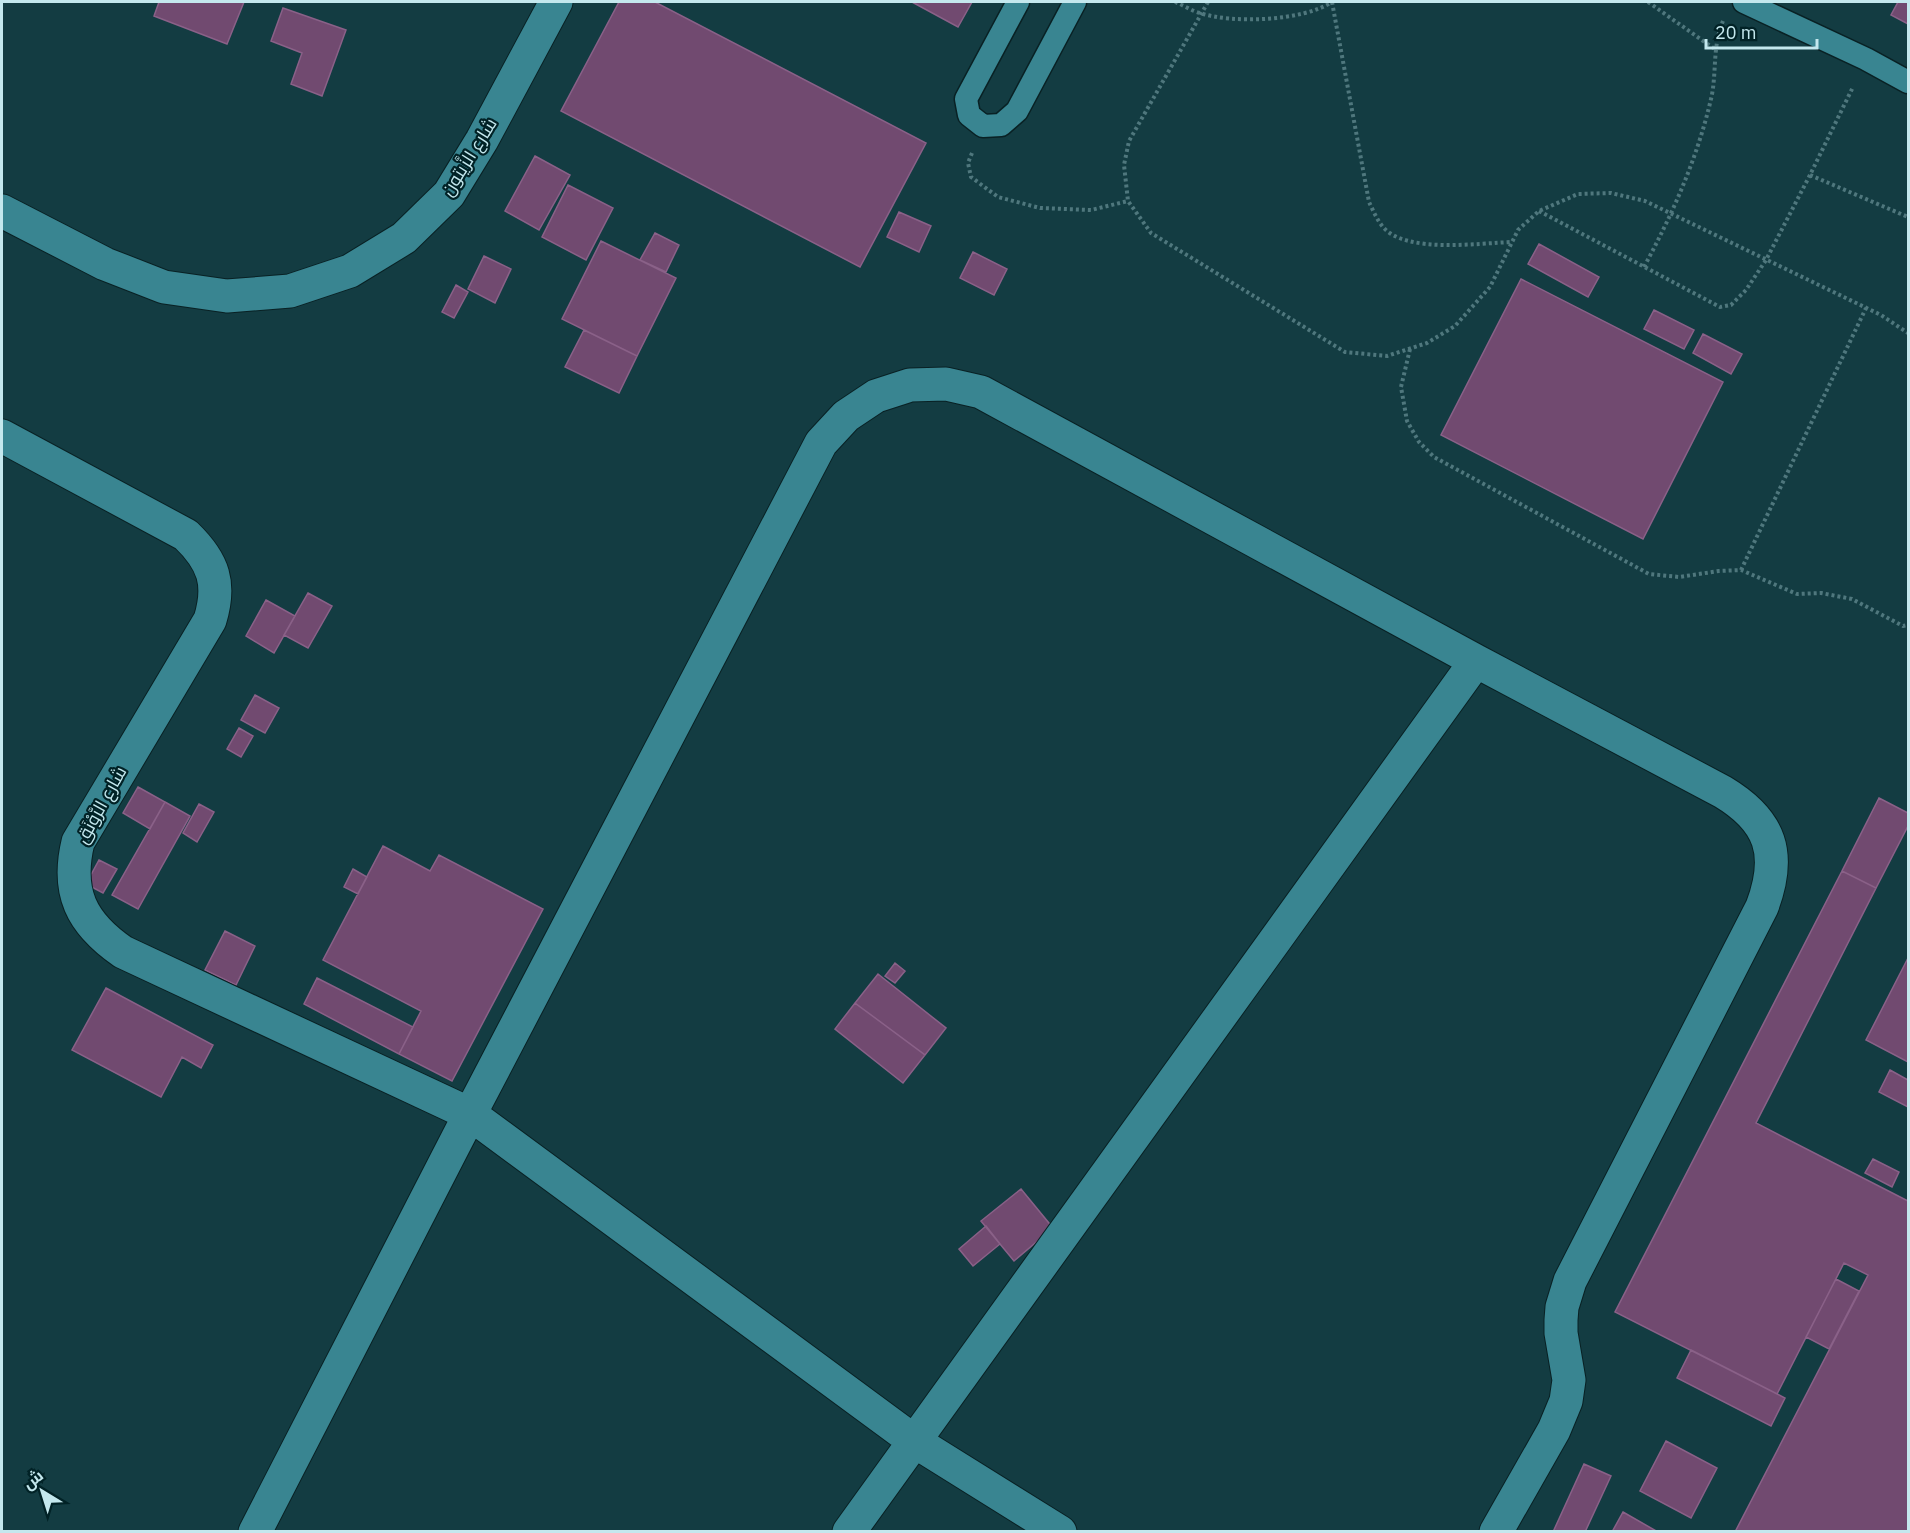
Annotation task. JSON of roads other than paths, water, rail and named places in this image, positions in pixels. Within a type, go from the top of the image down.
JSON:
[{"type":"street","name":"شارع الزَّيتون","points":[[2,211],[105,264],[164,287],[227,296],[290,291],[350,271],[404,238],[449,194],[483,140],[556,2]]},
{"type":"street","points":[[255,1532],[470,1114],[821,443],[846,416],[876,396],[910,385],[946,384],[981,392],[1742,804],[1758,820],[1768,840],[1772,863],[1770,886],[1762,907],[1570,1281],[1562,1307],[1561,1320],[1569,1380],[1566,1401],[1559,1421],[1496,1532]]},
{"type":"street","name":"شارع الرَّوْنَق","points":[[2,436],[186,536],[200,549],[210,565],[215,583],[216,602],[210,620],[78,842],[73,863],[74,884],[80,905],[91,924],[105,939],[123,952],[470,1114],[914,1441],[1060,1532]]},
{"type":"street","points":[[849,1532],[1476,662]]},
{"type":"lane","points":[[1018,2],[966,99],[969,115],[983,126],[1001,125],[1017,111],[1075,2]]},
{"type":"lane","points":[[1735,7],[1866,59],[1908,82]]}]
